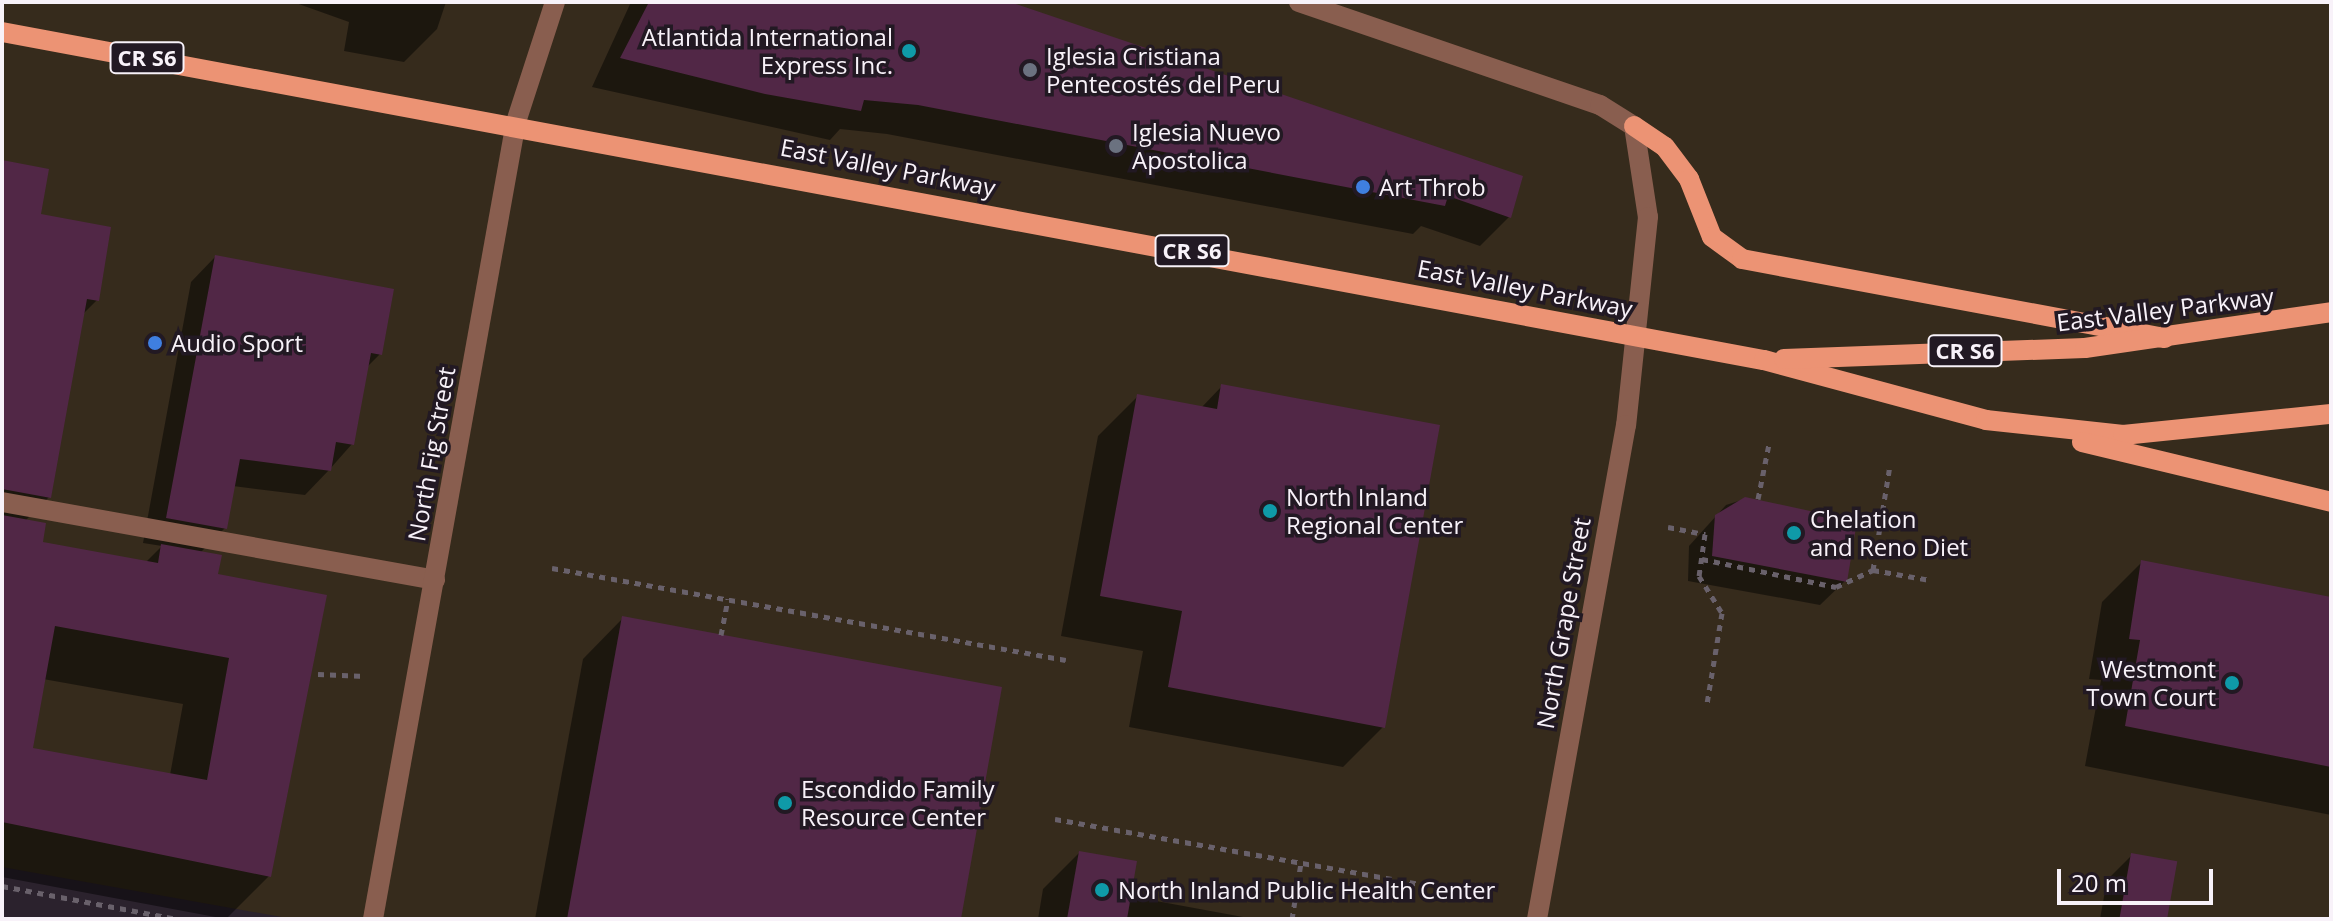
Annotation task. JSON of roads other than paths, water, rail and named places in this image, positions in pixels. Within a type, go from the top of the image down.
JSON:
[{"type":"main road","name":"East Valley Parkway","points":[[2,32],[516,122],[1764,360],[2032,428],[2123,435],[2331,414]]},
{"type":"main road","points":[[1634,126],[1665,147],[1689,179],[1706,230],[1742,259],[2165,338]]},
{"type":"main road","name":"East Valley Parkway","points":[[1764,360],[2165,338],[2331,312]]},
{"type":"main road","points":[[2032,428],[2331,502]]},
{"type":"street","name":"North Fig Street","points":[[373,919],[516,122],[555,2]]},
{"type":"street","points":[[1299,2],[1600,105],[1634,126]]},
{"type":"street","name":"North Grape Street","points":[[1537,919],[1626,425],[1648,217],[1634,126]]},
{"type":"street","points":[[2,502],[435,580]]},
{"type":"place","name":"Atlantida International Express Inc.","points":[[909,51]]},
{"type":"place","name":"Iglesia Cristiana Pentecostés del Peru","points":[[1030,70]]},
{"type":"place","name":"Iglesia Nuevo Apostolica","points":[[1116,146]]},
{"type":"place","name":"Art Throb","points":[[1363,187]]},
{"type":"place","name":"Audio Sport","points":[[155,343]]},
{"type":"place","name":"North Inland Regional Center","points":[[1270,511]]},
{"type":"place","name":"Chelation and Reno Diet","points":[[1794,533]]},
{"type":"place","name":"Westmont Town Court","points":[[2232,683]]},
{"type":"place","name":"Escondido Family Resource Center","points":[[785,803]]},
{"type":"place","name":"North Inland Public Health Center","points":[[1102,890]]}]
